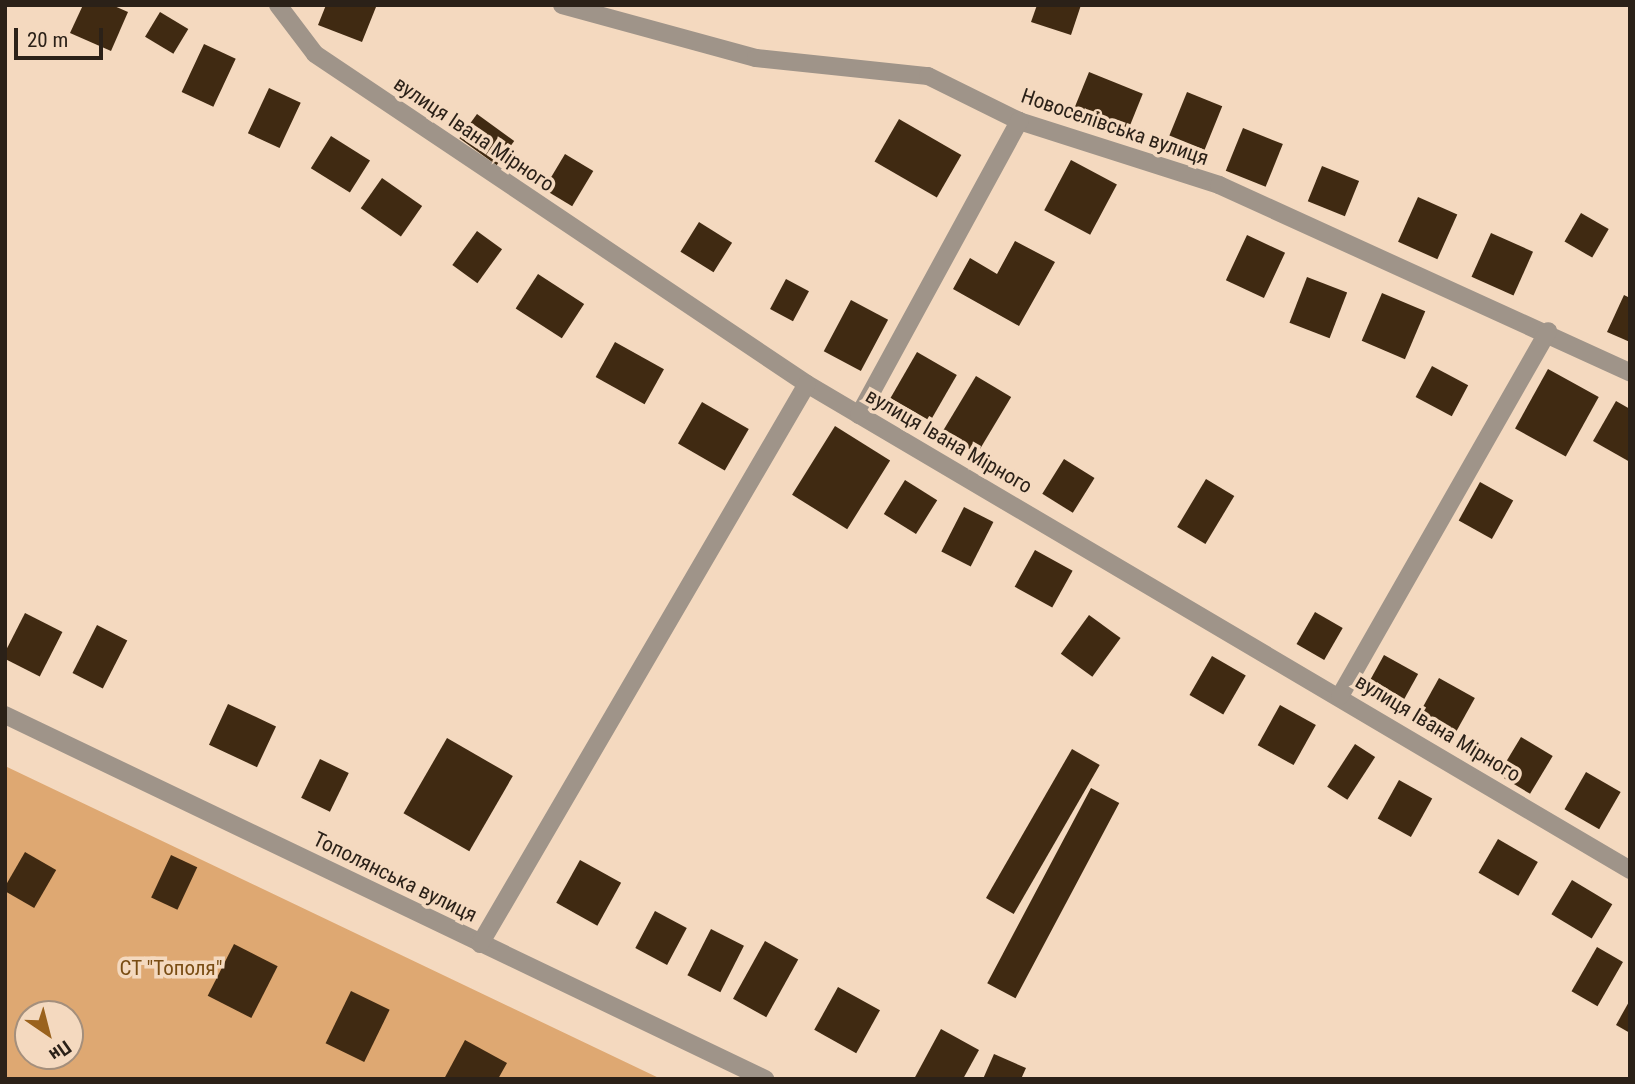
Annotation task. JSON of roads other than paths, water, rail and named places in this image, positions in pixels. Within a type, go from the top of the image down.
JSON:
[{"type":"street","name":"вулиця Івана Мірного","points":[[278,5],[315,54],[807,384],[1340,696],[1630,870]]},
{"type":"street","name":"Новоселівська вулиця","points":[[562,5],[756,58],[928,76],[1019,121],[1219,185],[1548,331],[1630,372]]},
{"type":"street","points":[[859,415],[1019,121]]},
{"type":"street","points":[[1340,696],[1548,331]]},
{"type":"street","points":[[480,944],[807,384]]},
{"type":"street","name":"Тополянська вулиця","points":[[5,715],[765,1079]]},
{"type":"park label","name":"СТ \"Тополя\"","points":[[171,968]]}]
